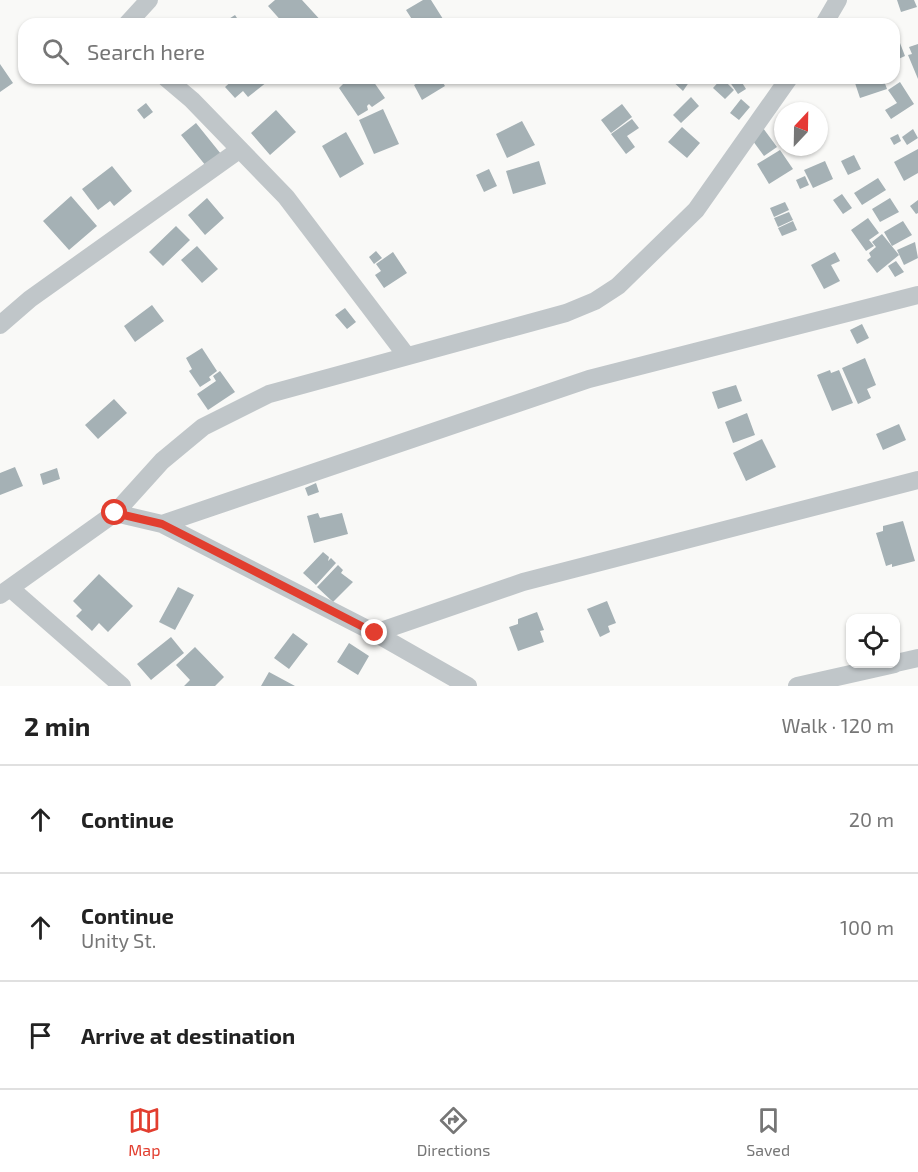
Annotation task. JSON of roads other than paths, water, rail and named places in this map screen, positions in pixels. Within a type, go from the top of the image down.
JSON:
[{"type":"street","points":[[132,18],[149,0]]},
{"type":"street","points":[[828,18],[838,0]]},
{"type":"street","points":[[173,84],[192,100],[286,197],[406,355]]},
{"type":"street","points":[[122,686],[5,591],[115,513],[162,461],[203,427],[269,394],[566,313],[595,301],[618,286],[696,210],[785,84]]},
{"type":"street","points":[[0,325],[30,299],[239,150]]},
{"type":"street","points":[[162,524],[589,379],[918,295]]},
{"type":"street","points":[[375,633],[523,582],[918,480]]},
{"type":"street","points":[[115,513],[162,524],[375,633],[468,686]]},
{"type":"street","points":[[900,662],[918,658]]},
{"type":"street","points":[[797,686],[874,668]]}]
